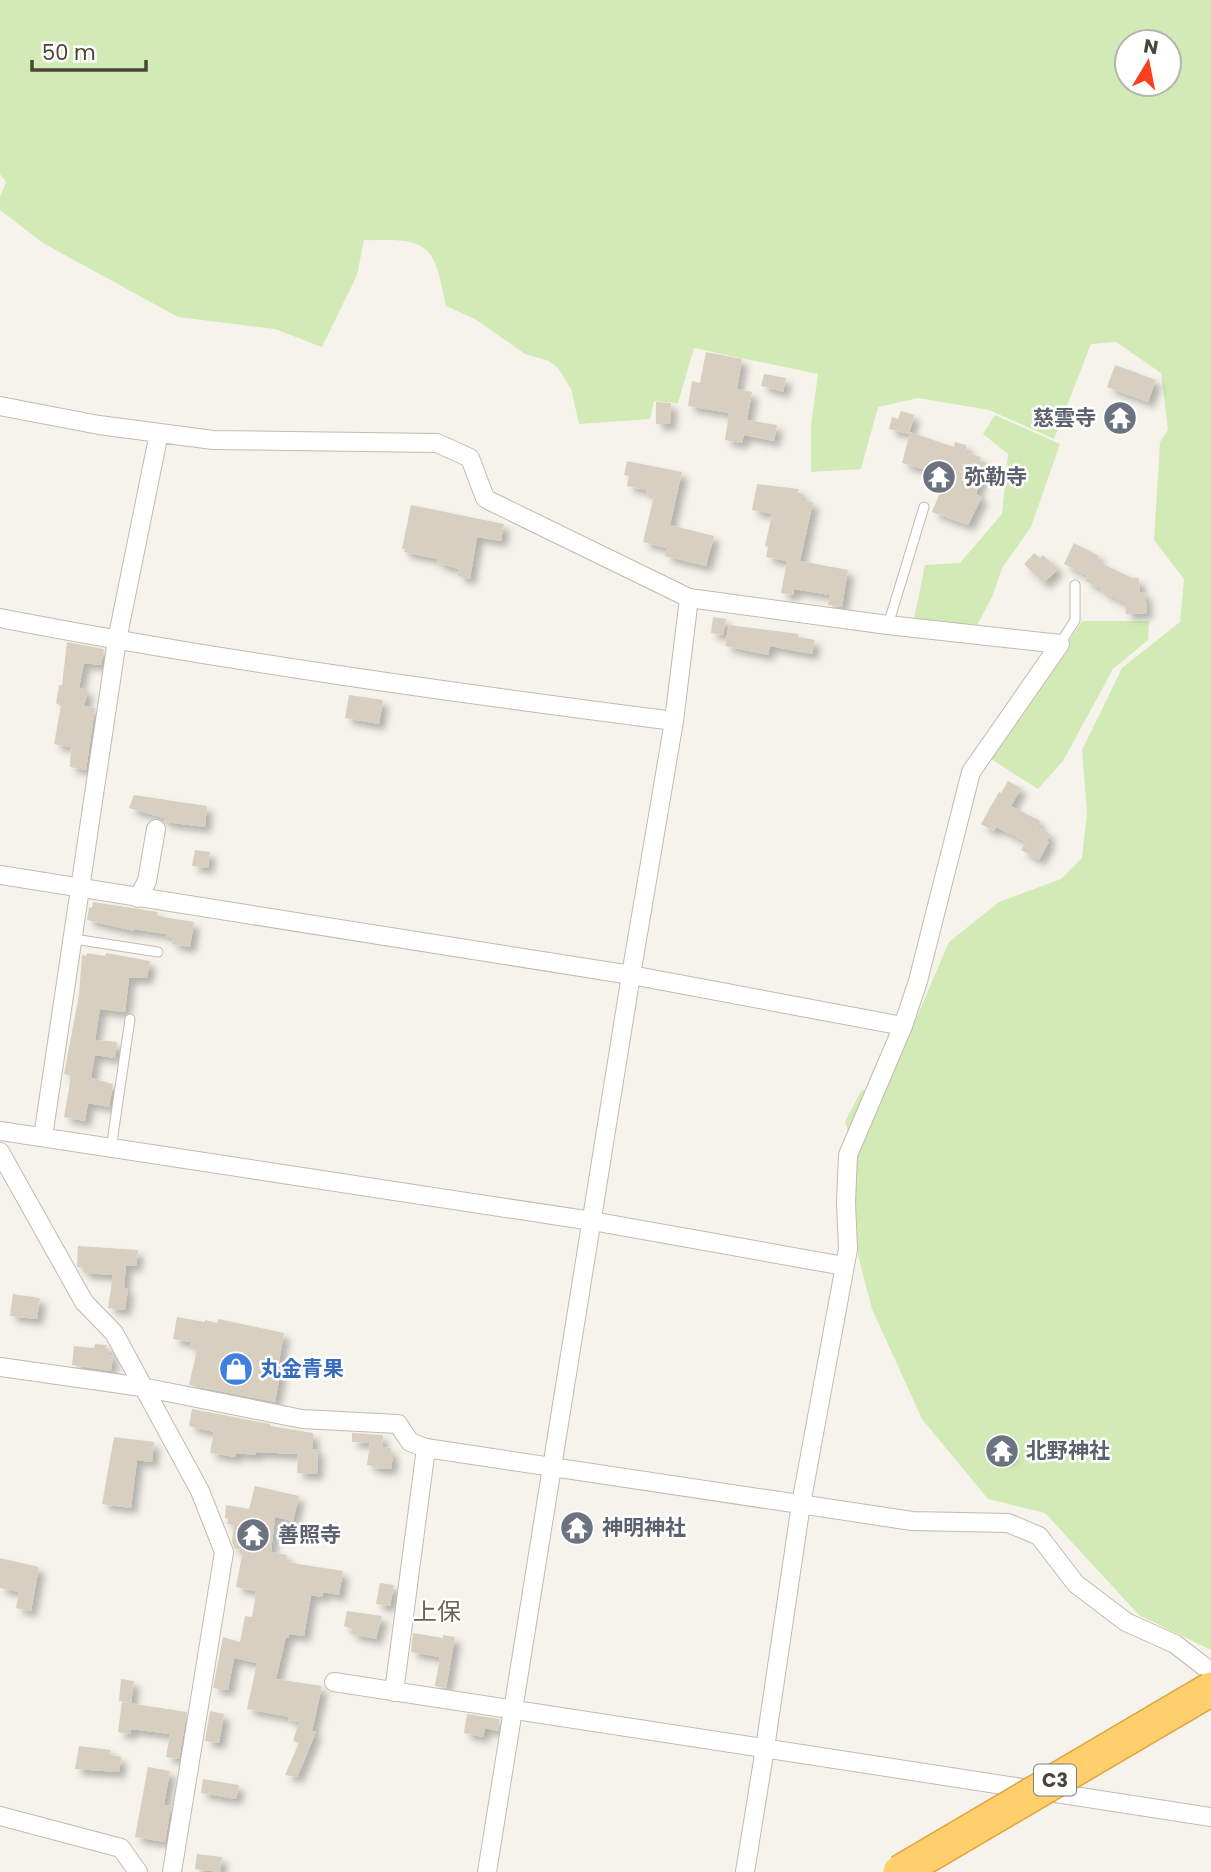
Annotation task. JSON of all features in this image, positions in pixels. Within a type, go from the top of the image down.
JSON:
[{"type":"highway","name":"C3","points":[[901,1872],[1211,1689]]},
{"type":"street","points":[[0,406],[99,425],[213,440],[437,443],[470,458],[485,498],[689,598],[888,625],[1060,644],[971,772],[904,1026],[848,1155],[848,1249],[801,1504],[745,1872]]},
{"type":"street","points":[[43,1138],[117,640],[159,433]]},
{"type":"street","points":[[487,1872],[674,721],[689,598]]},
{"type":"street","points":[[0,618],[117,640],[674,721]]},
{"type":"street","points":[[138,898],[147,881],[156,829]]},
{"type":"street","points":[[0,875],[631,975],[904,1026]]},
{"type":"street","points":[[0,1131],[592,1221],[844,1266]]},
{"type":"street","points":[[0,1152],[84,1302],[114,1333],[200,1491],[225,1552],[172,1872]]},
{"type":"street","points":[[0,1367],[142,1387],[302,1419],[398,1424],[410,1442],[426,1448],[912,1521],[1008,1523],[1039,1536],[1076,1584],[1126,1622],[1175,1644],[1211,1672]]},
{"type":"street","points":[[394,1692],[426,1448]]},
{"type":"street","points":[[334,1682],[1211,1817]]},
{"type":"street","points":[[0,1816],[121,1848],[138,1872]]},
{"type":"lane","points":[[888,625],[924,507]]},
{"type":"lane","points":[[1060,644],[1075,620],[1075,585]]},
{"type":"lane","points":[[74,939],[158,952]]},
{"type":"lane","points":[[111,1149],[130,1018]]},
{"type":"green space","points":[[0,0],[1211,0],[1211,1650],[1139,1615],[1045,1513],[988,1499],[922,1419],[872,1309],[858,1255],[854,1151],[845,1122],[861,1091],[888,1084],[949,942],[999,902],[1061,879],[1082,858],[1087,813],[1082,750],[1122,668],[1180,622],[1184,579],[1154,540],[1160,442],[1168,430],[1161,373],[1116,342],[1091,344],[1054,439],[989,410],[918,398],[878,407],[861,469],[811,472],[811,426],[818,374],[694,348],[678,403],[654,401],[650,419],[579,424],[571,389],[558,368],[549,361],[525,354],[475,319],[446,306],[435,262],[419,245],[401,241],[364,240],[357,275],[322,347],[275,329],[178,317],[43,243],[0,210],[0,197],[6,182],[0,174]]},
{"type":"green space","points":[[995,415],[1060,444],[1031,527],[1002,568],[992,597],[976,627],[914,619],[925,565],[960,563],[1002,514],[1008,454],[983,434]]},
{"type":"green space","points":[[1082,621],[1149,621],[1148,640],[1113,669],[1063,761],[1038,789],[991,759]]},
{"type":"building","points":[[706,352],[742,359],[737,389],[752,392],[747,420],[777,425],[774,441],[744,435],[742,443],[725,440],[729,413],[688,406],[692,381],[700,383]]},
{"type":"building","points":[[1115,365],[1156,380],[1148,402],[1107,387]]},
{"type":"building","points":[[764,374],[786,378],[783,392],[761,386]]},
{"type":"building","points":[[656,402],[671,403],[670,424],[656,424]]},
{"type":"building","points":[[901,411],[914,415],[909,434],[889,429],[892,417],[898,419]]},
{"type":"building","points":[[910,432],[954,447],[955,442],[966,445],[967,453],[981,457],[980,461],[986,463],[976,494],[982,497],[968,525],[932,512],[947,476],[902,463]]},
{"type":"building","points":[[627,461],[682,472],[670,525],[714,536],[706,566],[665,556],[667,548],[643,542],[654,496],[646,494],[646,490],[627,486],[629,476],[624,475]]},
{"type":"building","points":[[757,484],[799,489],[798,493],[803,494],[802,500],[813,502],[800,561],[848,570],[842,607],[828,605],[830,595],[794,589],[793,595],[781,593],[787,561],[766,557],[768,547],[765,546],[772,514],[752,510]]},
{"type":"building","points":[[411,505],[504,524],[501,541],[477,537],[470,579],[458,576],[459,569],[437,563],[438,559],[404,552],[405,549],[402,549]]},
{"type":"building","points":[[1074,543],[1099,556],[1097,561],[1132,578],[1139,578],[1140,593],[1145,592],[1147,613],[1126,614],[1125,603],[1085,581],[1088,576],[1064,564]]},
{"type":"building","points":[[1034,553],[1040,558],[1043,555],[1058,569],[1044,583],[1024,564]]},
{"type":"building","points":[[713,617],[726,619],[723,635],[711,633]]},
{"type":"building","points":[[729,625],[799,634],[798,637],[815,640],[812,654],[770,646],[768,655],[725,646]]},
{"type":"building","points":[[67,642],[104,649],[101,665],[84,663],[79,688],[88,690],[84,706],[95,708],[86,770],[70,767],[71,747],[54,744],[61,706],[56,703],[59,685],[62,685]]},
{"type":"building","points":[[349,695],[383,700],[379,724],[345,718]]},
{"type":"building","points":[[1008,781],[1021,788],[1011,806],[1040,821],[1037,826],[1050,834],[1047,840],[1049,842],[1039,860],[1021,850],[1026,842],[996,827],[994,831],[981,824]]},
{"type":"building","points":[[134,795],[207,806],[205,827],[165,822],[164,818],[129,808]]},
{"type":"building","points":[[195,850],[210,852],[208,868],[192,866]]},
{"type":"building","points":[[93,902],[158,912],[157,915],[163,917],[194,922],[190,947],[172,944],[173,938],[166,934],[134,931],[87,920],[89,907],[92,908]]},
{"type":"building","points":[[87,953],[105,956],[106,953],[150,961],[147,978],[129,978],[125,1012],[100,1009],[95,1040],[117,1042],[115,1058],[95,1055],[91,1078],[113,1084],[109,1107],[88,1103],[85,1121],[64,1117],[71,1076],[64,1074],[79,995],[82,955],[86,956]]},
{"type":"building","points":[[78,1246],[138,1250],[136,1266],[126,1265],[124,1288],[128,1289],[125,1310],[108,1308],[113,1275],[84,1273],[84,1268],[77,1267]]},
{"type":"building","points":[[13,1294],[40,1298],[37,1319],[10,1316]]},
{"type":"building","points":[[177,1317],[217,1323],[218,1319],[284,1333],[275,1402],[189,1385],[197,1350],[190,1349],[191,1342],[173,1339]]},
{"type":"building","points":[[95,1344],[107,1345],[109,1355],[113,1356],[111,1371],[72,1365],[74,1346],[94,1348]]},
{"type":"building","points":[[192,1409],[313,1433],[313,1449],[318,1449],[317,1474],[297,1473],[298,1454],[256,1452],[256,1455],[236,1453],[236,1457],[210,1453],[214,1432],[189,1426]]},
{"type":"building","points":[[352,1433],[383,1435],[382,1447],[391,1448],[390,1455],[393,1455],[391,1469],[367,1465],[370,1443],[352,1442]]},
{"type":"building","points":[[114,1437],[154,1442],[152,1462],[137,1460],[131,1508],[102,1504]]},
{"type":"building","name":"北野神社","points":[[1000,1441],[1012,1451],[1005,1460],[993,1450]]},
{"type":"building","points":[[255,1486],[299,1496],[293,1521],[275,1517],[271,1552],[287,1555],[286,1562],[343,1571],[339,1595],[323,1592],[322,1597],[311,1595],[304,1636],[289,1634],[289,1638],[286,1637],[276,1679],[322,1686],[312,1731],[316,1732],[297,1777],[285,1775],[299,1743],[293,1741],[299,1722],[288,1720],[289,1717],[247,1709],[257,1663],[234,1658],[228,1690],[213,1688],[223,1637],[240,1642],[245,1616],[252,1617],[256,1593],[236,1587],[243,1550],[235,1549],[232,1542],[234,1525],[227,1524],[226,1505],[249,1509]]},
{"type":"building","points":[[0,1558],[39,1567],[31,1611],[16,1608],[19,1592],[0,1588]]},
{"type":"building","points":[[380,1583],[394,1585],[390,1606],[376,1604]]},
{"type":"building","points":[[347,1611],[382,1616],[376,1639],[351,1634],[352,1629],[344,1626]]},
{"type":"building","points":[[413,1633],[443,1638],[443,1635],[455,1637],[446,1688],[435,1686],[440,1657],[411,1652]]},
{"type":"building","points":[[121,1679],[134,1681],[131,1703],[119,1701]]},
{"type":"building","points":[[122,1702],[187,1712],[179,1759],[166,1757],[170,1734],[131,1729],[130,1734],[118,1732]]},
{"type":"building","points":[[210,1711],[224,1714],[219,1743],[205,1741]]},
{"type":"building","points":[[467,1714],[500,1719],[498,1731],[485,1728],[483,1737],[464,1733]]},
{"type":"building","points":[[79,1746],[111,1750],[110,1755],[121,1757],[119,1772],[75,1769]]},
{"type":"building","points":[[148,1767],[170,1771],[164,1805],[171,1806],[165,1842],[135,1837]]},
{"type":"building","points":[[203,1779],[239,1785],[236,1799],[201,1793]]},
{"type":"building","points":[[197,1854],[222,1857],[220,1872],[195,1869]]},
{"type":"place","name":"慈雲寺","points":[[1120,418]]},
{"type":"place","name":"弥勒寺","points":[[939,477]]},
{"type":"place","name":"丸金青果","points":[[236,1369]]},
{"type":"place","name":"北野神社","points":[[1002,1451]]},
{"type":"place","name":"神明神社","points":[[577,1528]]},
{"type":"place","name":"善照寺","points":[[253,1535]]},
{"type":"district","name":"上保","points":[[437,1612]]}]
